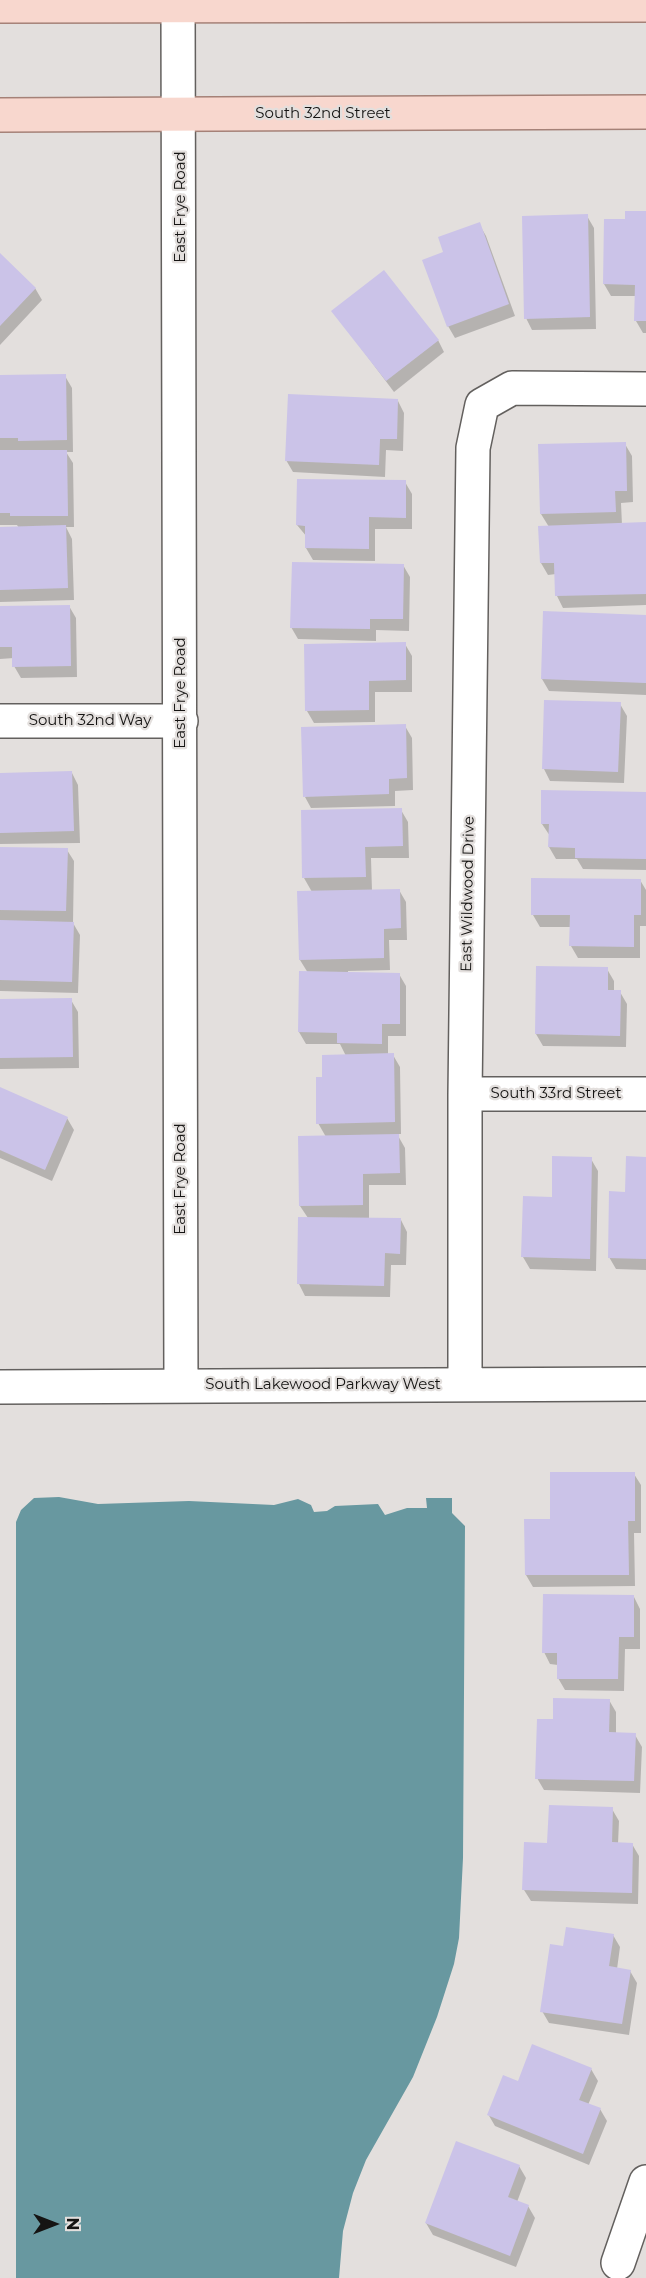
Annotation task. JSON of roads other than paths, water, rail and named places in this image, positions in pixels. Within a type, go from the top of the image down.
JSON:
[{"type":"main road","points":[[0,6],[178,3],[646,5]]},
{"type":"main road","name":"South 32nd Street","points":[[0,115],[646,112]]},
{"type":"street","name":"East Frye Road","points":[[178,3],[182,1386]]},
{"type":"street","name":"East Wildwood Drive","points":[[465,1384],[465,1094],[474,448],[482,405],[512,388],[646,389]]},
{"type":"street","name":"South 32nd Way","points":[[0,721],[181,721]]},
{"type":"street","name":"South 33rd Street","points":[[465,1094],[646,1094]]},
{"type":"street","name":"South Lakewood Parkway West","points":[[0,1387],[646,1384]]},
{"type":"street","points":[[618,2263],[646,2182]]},
{"type":"water","points":[[59,1497],[98,1504],[189,1501],[274,1505],[298,1499],[311,1505],[314,1512],[327,1511],[335,1506],[378,1504],[385,1515],[407,1508],[427,1508],[426,1498],[452,1498],[452,1513],[465,1526],[463,1858],[459,1938],[454,1964],[437,2017],[413,2077],[366,2160],[353,2193],[343,2231],[339,2278],[16,2278],[16,1522],[21,1510],[34,1498]]}]
